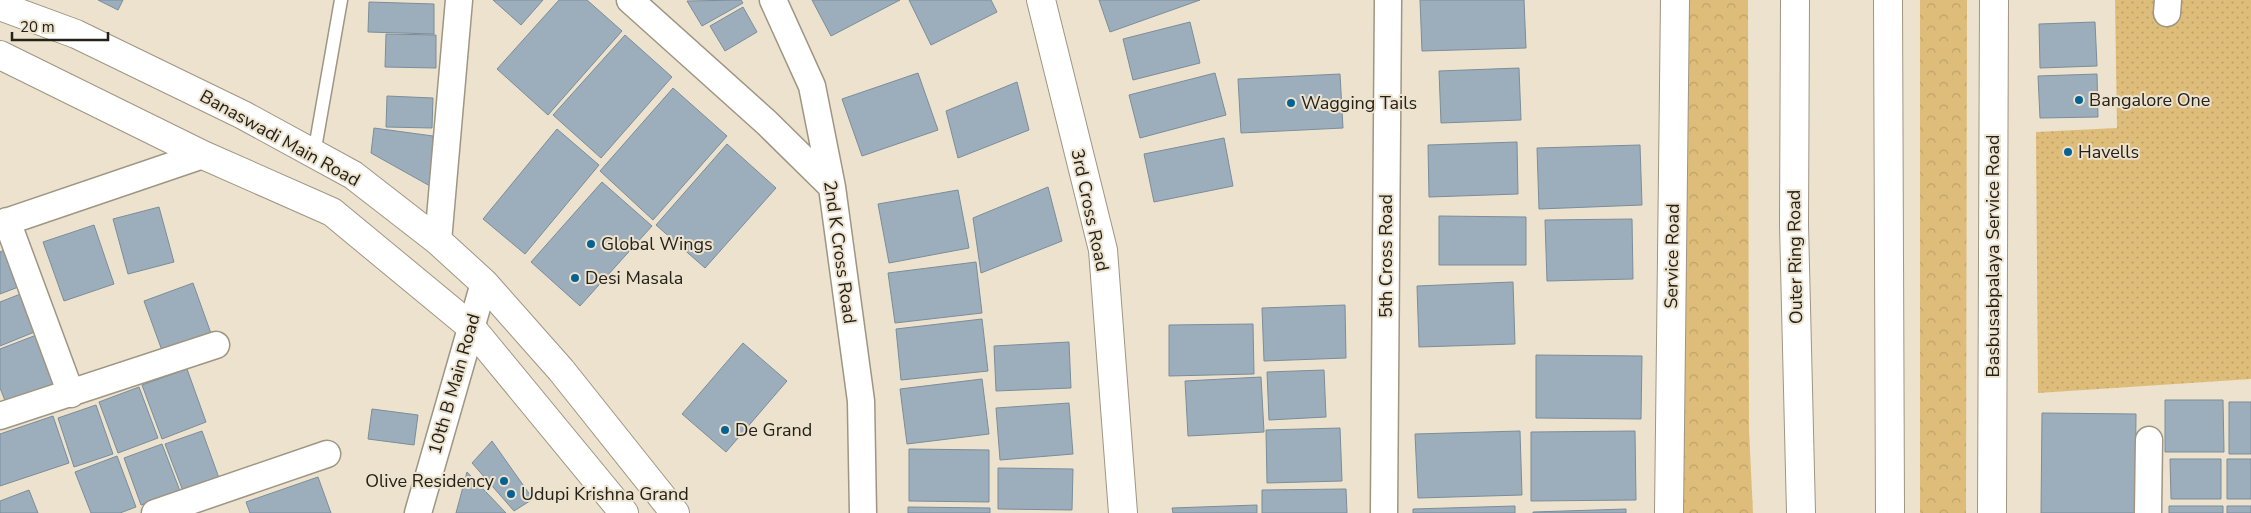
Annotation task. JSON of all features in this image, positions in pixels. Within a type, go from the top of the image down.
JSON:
[{"type":"main road","name":"3rd Cross Road","points":[[1041,0],[1103,250],[1123,513]]},
{"type":"main road","name":"Service Road","points":[[1668,513],[1675,0]]},
{"type":"main road","name":"Outer Ring Road","points":[[1795,0],[1794,225],[1801,513]]},
{"type":"main road","points":[[1888,0],[1890,513]]},
{"type":"main road","name":"Basbusabpalaya Service Road","points":[[1992,513],[1994,0]]},
{"type":"main road","name":"Banaswadi Main Road","points":[[0,6],[76,34],[243,115],[353,176],[438,241],[484,283],[561,370],[674,513]]},
{"type":"main road","points":[[0,55],[203,155],[332,212],[470,326],[624,513]]},
{"type":"street","points":[[438,241],[459,0]]},
{"type":"street","points":[[630,0],[767,123],[832,187]]},
{"type":"street","name":"2nd K Cross Road","points":[[773,0],[812,86],[832,187],[861,401],[863,513]]},
{"type":"street","name":"5th Cross Road","points":[[1384,513],[1388,0]]},
{"type":"street","points":[[71,394],[4,222],[203,155]]},
{"type":"street","name":"10th B Main Road","points":[[418,513],[470,326],[484,283]]},
{"type":"street","points":[[0,416],[216,345]]},
{"type":"street","points":[[2148,513],[2149,440]]},
{"type":"street","points":[[155,513],[327,454]]},
{"type":"lane","points":[[314,154],[341,0]]},
{"type":"green space","points":[[1683,0],[1748,0],[1749,430],[1753,513],[1681,513]]},
{"type":"green space","points":[[1920,0],[1967,0],[1966,513],[1920,513]]},
{"type":"green space","points":[[2115,0],[2251,0],[2251,379],[2038,393],[2036,132],[2117,128]]},
{"type":"building","points":[[98,0],[123,0],[118,10]]},
{"type":"building","points":[[493,0],[543,0],[521,25]]},
{"type":"building","points":[[559,0],[587,0],[622,31],[548,115],[497,69]]},
{"type":"building","points":[[741,0],[743,3],[702,26],[687,1]]},
{"type":"building","points":[[812,0],[900,0],[831,36]]},
{"type":"building","points":[[909,0],[991,0],[997,12],[931,45]]},
{"type":"building","points":[[1099,0],[1200,0],[1110,32]]},
{"type":"building","points":[[1420,0],[1524,0],[1526,48],[1422,51]]},
{"type":"building","points":[[369,2],[434,4],[434,34],[368,32]]},
{"type":"building","points":[[743,7],[757,32],[725,51],[710,26]]},
{"type":"building","points":[[1190,22],[1200,63],[1133,80],[1123,39]]},
{"type":"building","points":[[2095,22],[2097,66],[2040,68],[2039,24]]},
{"type":"building","points":[[386,34],[436,35],[436,68],[385,67]]},
{"type":"building","points":[[625,35],[672,77],[601,158],[553,115]]},
{"type":"building","points":[[1519,68],[1521,120],[1441,123],[1439,71]]},
{"type":"building","points":[[918,73],[938,130],[862,156],[842,99]]},
{"type":"building","points":[[1215,73],[1226,115],[1140,138],[1129,95]]},
{"type":"building","name":"Wagging Tails","points":[[1340,74],[1343,128],[1241,133],[1238,79]]},
{"type":"building","points":[[2097,74],[2098,117],[2040,118],[2038,76]]},
{"type":"building","points":[[1017,82],[1029,130],[958,158],[946,111]]},
{"type":"building","points":[[673,88],[727,136],[653,220],[600,171]]},
{"type":"building","points":[[387,96],[433,98],[432,128],[386,127]]},
{"type":"building","points":[[374,128],[433,136],[430,186],[371,153]]},
{"type":"building","points":[[557,129],[599,165],[525,254],[483,219]]},
{"type":"building","points":[[1224,138],[1233,186],[1154,202],[1144,154]]},
{"type":"building","points":[[1517,142],[1518,194],[1429,197],[1428,145]]},
{"type":"building","points":[[727,144],[776,188],[705,268],[656,225]]},
{"type":"building","points":[[1640,145],[1642,205],[1539,209],[1537,148]]},
{"type":"building","name":"Global Wings","points":[[602,182],[652,226],[580,306],[531,262]]},
{"type":"building","points":[[1048,187],[1062,241],[981,273],[973,218]]},
{"type":"building","points":[[958,190],[969,248],[889,263],[878,204]]},
{"type":"building","points":[[159,207],[174,262],[128,274],[113,219]]},
{"type":"building","points":[[1439,216],[1526,217],[1526,265],[1439,265]]},
{"type":"building","points":[[1632,219],[1633,279],[1547,281],[1545,220]]},
{"type":"building","points":[[94,225],[114,284],[64,301],[43,242]]},
{"type":"building","points":[[6,249],[21,286],[0,294],[0,252]]},
{"type":"building","points":[[976,262],[982,313],[895,323],[888,273]]},
{"type":"building","points":[[1513,282],[1515,344],[1419,347],[1417,286]]},
{"type":"building","points":[[193,283],[213,339],[164,356],[144,301]]},
{"type":"building","points":[[23,293],[37,331],[0,346],[0,302]]},
{"type":"building","points":[[1345,305],[1346,358],[1264,361],[1262,308]]},
{"type":"building","points":[[982,319],[988,371],[901,380],[896,329]]},
{"type":"building","points":[[1253,324],[1254,374],[1169,376],[1169,325]]},
{"type":"building","points":[[39,334],[58,383],[6,403],[0,388],[0,349]]},
{"type":"building","points":[[1069,342],[1071,388],[996,391],[994,346]]},
{"type":"building","points":[[743,343],[787,381],[726,452],[682,414]]},
{"type":"building","points":[[1536,355],[1642,356],[1641,419],[1536,418]]},
{"type":"building","points":[[187,369],[206,422],[162,439],[142,385]]},
{"type":"building","points":[[1324,370],[1326,417],[1269,420],[1267,372]]},
{"type":"building","points":[[1261,377],[1264,432],[1188,436],[1185,381]]},
{"type":"building","points":[[982,379],[989,434],[907,444],[900,389]]},
{"type":"building","points":[[139,387],[158,438],[118,453],[99,402]]},
{"type":"building","points":[[2165,400],[2223,400],[2224,452],[2165,452]]},
{"type":"building","points":[[2229,402],[2251,402],[2251,454],[2229,454]]},
{"type":"building","points":[[1069,403],[1073,454],[1000,460],[996,408]]},
{"type":"building","points":[[96,405],[113,454],[74,467],[58,418]]},
{"type":"building","points":[[372,409],[418,415],[414,445],[368,439]]},
{"type":"building","points":[[2042,413],[2136,414],[2135,513],[2041,513]]},
{"type":"building","points":[[53,416],[69,463],[0,486],[0,434]]},
{"type":"building","points":[[1340,428],[1342,481],[1267,483],[1266,430]]},
{"type":"building","points":[[202,431],[219,478],[183,491],[165,444]]},
{"type":"building","points":[[1520,431],[1522,495],[1418,498],[1415,434]]},
{"type":"building","points":[[1635,431],[1636,500],[1531,501],[1531,432]]},
{"type":"building","name":"Olive Residency","points":[[492,441],[533,499],[514,511],[472,463]]},
{"type":"building","points":[[162,444],[180,491],[141,505],[124,458]]},
{"type":"building","points":[[909,449],[989,450],[989,502],[909,501]]},
{"type":"building","points":[[117,456],[136,507],[120,513],[91,513],[75,472]]},
{"type":"building","points":[[2170,459],[2221,459],[2221,499],[2171,499]]},
{"type":"building","points":[[2227,459],[2251,459],[2251,499],[2227,499]]},
{"type":"building","points":[[998,468],[1073,469],[1072,510],[998,509]]},
{"type":"building","points":[[467,472],[506,513],[456,513]]},
{"type":"building","points":[[318,477],[331,513],[250,513],[246,502]]},
{"type":"building","points":[[1346,489],[1347,513],[1262,513],[1262,490]]},
{"type":"building","points":[[29,490],[38,513],[0,513],[0,501]]},
{"type":"building","points":[[1257,505],[1257,513],[1173,513],[1172,508]]},
{"type":"building","points":[[1515,506],[1515,513],[1413,513],[1413,509]]},
{"type":"building","points":[[2169,506],[2223,506],[2223,513],[2169,513]]},
{"type":"building","points":[[2227,506],[2251,506],[2251,513],[2227,513]]},
{"type":"building","points":[[908,507],[990,508],[990,513],[908,513]]},
{"type":"building","points":[[1626,509],[1626,513],[1533,513],[1533,512]]},
{"type":"place","name":"Bangalore One","points":[[2079,100]]},
{"type":"place","name":"Wagging Tails","points":[[1291,103]]},
{"type":"place","name":"Havells","points":[[2068,152]]},
{"type":"place","name":"Global Wings","points":[[591,244]]},
{"type":"place","name":"Desi Masala","points":[[575,278]]},
{"type":"place","name":"De Grand","points":[[725,430]]},
{"type":"place","name":"Olive Residency","points":[[504,481]]},
{"type":"place","name":"Udupi Krishna Grand","points":[[511,494]]}]
